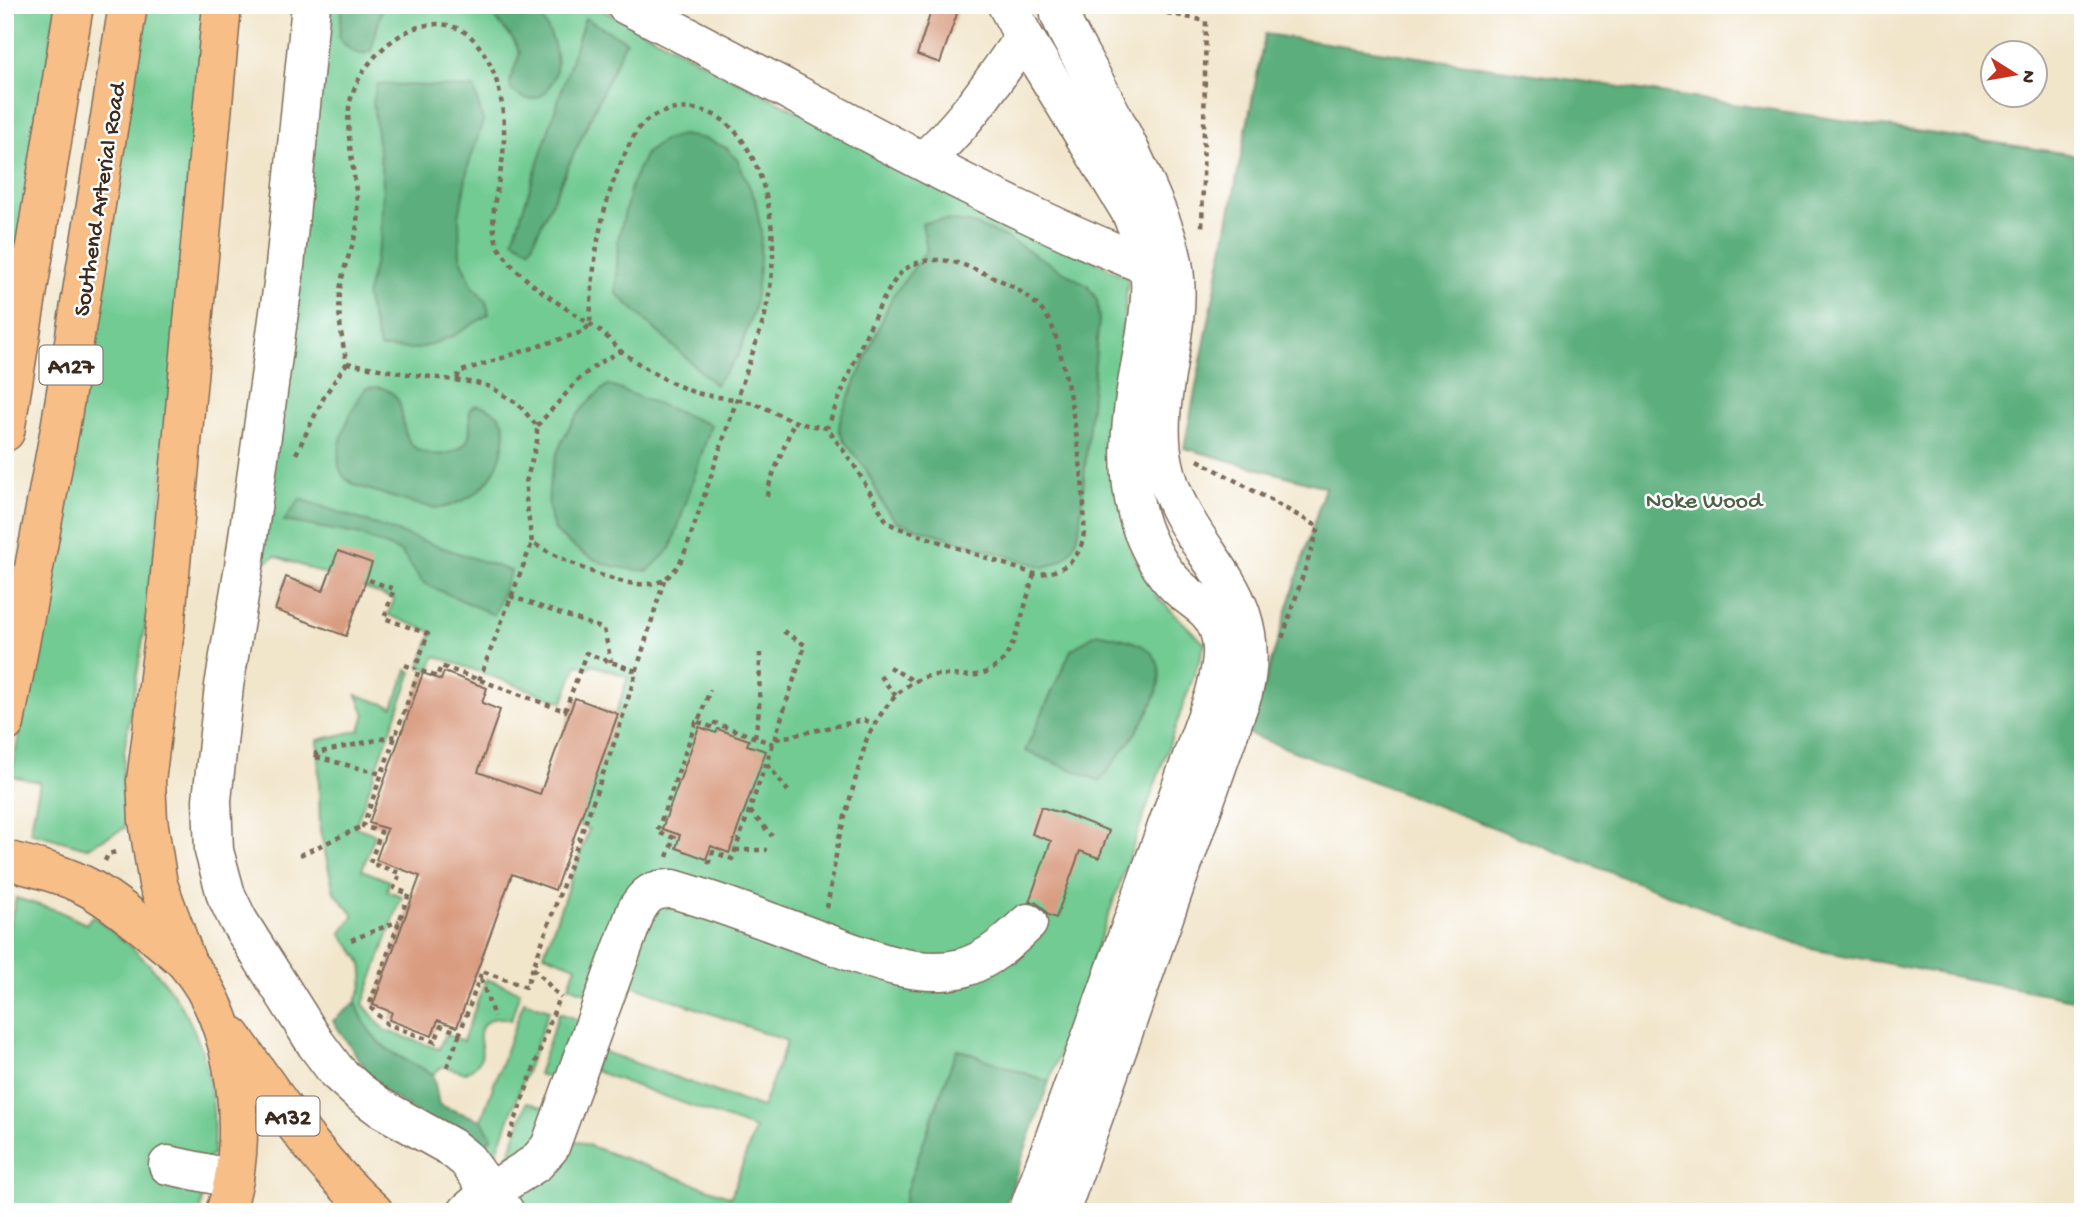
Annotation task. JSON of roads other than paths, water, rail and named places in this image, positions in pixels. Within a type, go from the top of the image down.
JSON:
[{"type":"main road","name":"A127","points":[[5,432],[74,5]]},
{"type":"main road","name":"Southend Arterial Road","points":[[5,723],[61,424],[128,5]]},
{"type":"main road","points":[[187,963],[158,884],[148,820],[146,781],[166,616],[222,5]]},
{"type":"main road","name":"A132","points":[[5,860],[44,870],[92,889],[133,918],[187,963],[203,985],[229,1054],[238,1107],[239,1135],[229,1195]]},
{"type":"main road","name":"A132","points":[[215,1011],[310,1147],[374,1212]]},
{"type":"lane","points":[[310,5],[284,276],[244,566],[224,686],[212,800],[214,851],[226,895],[238,920],[316,1044],[337,1072],[381,1108],[467,1160],[487,1205],[536,1163],[550,1147],[636,911],[642,899],[655,890],[673,889],[690,894],[874,960],[934,971],[960,968],[984,960],[1004,946],[1028,923]]},
{"type":"lane","points":[[626,5],[923,161],[1099,246],[1149,266]]},
{"type":"lane","points":[[1060,5],[1060,15],[1067,31],[1118,125],[1160,217],[1175,278],[1175,313],[1161,429],[1163,462],[1169,486],[1183,515],[1236,598],[1245,622],[1249,646],[1249,669],[1243,692],[1060,1212]]},
{"type":"lane","points":[[923,161],[947,140],[967,117],[1016,21]]},
{"type":"lane","points":[[1016,21],[1130,211],[1143,240],[1149,266],[1148,321],[1130,430],[1135,500],[1142,528],[1163,567],[1173,583],[1206,610],[1216,622],[1221,638],[1221,673],[1028,1212]]},
{"type":"lane","points":[[167,1165],[229,1195]]},
{"type":"park label","name":"Noke Wood","points":[[1704,499]]}]
